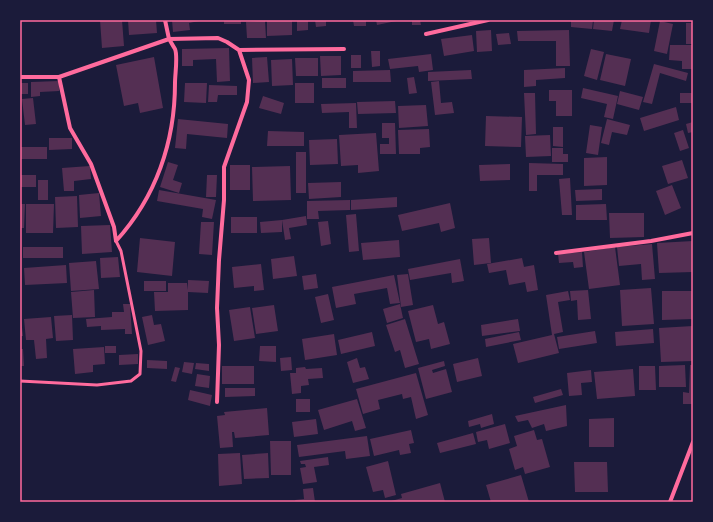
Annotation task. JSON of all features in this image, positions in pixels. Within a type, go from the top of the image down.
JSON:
[{"type":"street","points":[[116,241],[130,225],[154,187],[167,152],[176,102],[176,51],[169,39],[165,20]]},
{"type":"street","points":[[426,34],[488,20]]},
{"type":"street","points":[[20,77],[59,77],[169,39],[218,38],[239,50],[344,48]]},
{"type":"street","points":[[217,402],[217,308],[224,200],[224,167],[247,102],[249,80],[239,50]]},
{"type":"street","points":[[59,77],[70,128],[92,164],[114,227],[116,241]]},
{"type":"street","points":[[556,253],[693,233]]},
{"type":"street","points":[[668,502],[693,442]]},
{"type":"lane","points":[[20,381],[97,385],[131,381],[140,374],[141,351],[121,251],[116,241]]},
{"type":"building","points":[[100,20],[122,20],[124,46],[102,48]]},
{"type":"building","points":[[128,20],[156,20],[157,33],[129,35]]},
{"type":"building","points":[[172,20],[199,21],[189,23],[190,30],[173,32]]},
{"type":"building","points":[[224,20],[241,20],[241,24],[224,24]]},
{"type":"building","points":[[267,20],[292,20],[292,35],[267,36]]},
{"type":"building","points":[[297,20],[308,20],[308,30],[297,31]]},
{"type":"building","points":[[315,20],[326,20],[326,26],[316,27]]},
{"type":"building","points":[[353,20],[366,20],[366,26],[354,26]]},
{"type":"building","points":[[376,20],[396,20],[396,21],[377,25]]},
{"type":"building","points":[[412,20],[420,20],[421,25],[412,25]]},
{"type":"building","points":[[571,20],[593,20],[592,29],[571,27]]},
{"type":"building","points":[[594,20],[614,20],[612,31],[593,29]]},
{"type":"building","points":[[622,20],[651,20],[649,33],[620,29]]},
{"type":"building","points":[[265,21],[266,38],[247,38],[246,22]]},
{"type":"building","points":[[660,21],[673,24],[667,54],[654,51]]},
{"type":"building","points":[[686,23],[693,23],[693,44],[686,44]]},
{"type":"building","points":[[491,30],[492,51],[477,52],[476,31]]},
{"type":"building","points":[[569,30],[570,66],[556,66],[556,41],[518,41],[517,31]]},
{"type":"building","points":[[509,33],[511,44],[498,45],[496,34]]},
{"type":"building","points":[[472,35],[474,51],[444,56],[441,39]]},
{"type":"building","points":[[670,45],[693,45],[692,69],[682,69],[682,61],[669,60]]},
{"type":"building","points":[[229,48],[230,81],[217,82],[216,59],[193,60],[193,66],[182,66],[182,49]]},
{"type":"building","points":[[591,49],[604,52],[597,80],[584,76]]},
{"type":"building","points":[[371,51],[380,51],[380,66],[372,67]]},
{"type":"building","points":[[431,54],[433,70],[419,72],[418,66],[390,69],[388,59]]},
{"type":"building","points":[[606,54],[631,59],[625,86],[600,80]]},
{"type":"building","points":[[351,55],[361,55],[361,68],[351,68]]},
{"type":"building","points":[[320,56],[341,56],[341,75],[321,76]]},
{"type":"building","points":[[154,57],[163,108],[140,113],[138,103],[124,106],[116,65]]},
{"type":"building","points":[[267,57],[269,82],[253,83],[252,58]]},
{"type":"building","points":[[295,58],[318,58],[318,76],[296,76]]},
{"type":"building","points":[[292,59],[293,85],[272,86],[271,60]]},
{"type":"building","points":[[654,64],[688,73],[686,81],[660,73],[652,104],[643,102]]},
{"type":"building","points":[[565,68],[565,78],[536,80],[536,86],[524,87],[524,70]]},
{"type":"building","points":[[390,70],[391,82],[353,82],[353,71]]},
{"type":"building","points":[[471,70],[472,79],[428,81],[428,72]]},
{"type":"building","points":[[414,77],[417,93],[409,94],[407,78]]},
{"type":"building","points":[[322,78],[346,78],[346,88],[322,88]]},
{"type":"building","points":[[59,81],[59,91],[40,92],[40,96],[31,97],[31,82]]},
{"type":"building","points":[[439,81],[441,103],[452,102],[454,113],[435,115],[431,82]]},
{"type":"building","points":[[20,83],[28,83],[28,94],[20,94]]},
{"type":"building","points":[[185,83],[207,83],[206,103],[184,102]]},
{"type":"building","points":[[295,83],[314,83],[314,103],[295,103]]},
{"type":"building","points":[[209,85],[237,86],[237,95],[218,95],[217,102],[208,102]]},
{"type":"building","points":[[583,88],[618,96],[613,119],[604,117],[607,104],[581,98]]},
{"type":"building","points":[[549,90],[572,90],[572,116],[556,116],[556,101],[549,101]]},
{"type":"building","points":[[620,91],[643,97],[639,110],[617,104]]},
{"type":"building","points":[[524,93],[535,93],[536,134],[526,135]]},
{"type":"building","points":[[680,93],[693,93],[693,103],[680,103]]},
{"type":"building","points":[[263,96],[284,103],[281,114],[259,108]]},
{"type":"building","points":[[33,98],[36,124],[25,125],[22,99]]},
{"type":"building","points":[[395,101],[396,113],[358,114],[357,102]]},
{"type":"building","points":[[356,103],[357,128],[349,128],[349,112],[322,113],[321,104]]},
{"type":"building","points":[[426,105],[428,126],[399,128],[398,106]]},
{"type":"building","points":[[676,107],[679,120],[644,131],[640,118]]},
{"type":"building","points":[[486,116],[522,117],[521,147],[485,146]]},
{"type":"building","points":[[178,119],[228,124],[227,138],[187,134],[186,149],[175,148]]},
{"type":"building","points":[[607,119],[630,125],[627,135],[612,132],[609,145],[601,143]]},
{"type":"building","points":[[693,122],[693,132],[688,133],[686,124]]},
{"type":"building","points":[[382,123],[395,123],[396,154],[380,154],[380,144],[389,144],[389,138],[382,138]]},
{"type":"building","points":[[590,125],[602,127],[598,155],[586,153]]},
{"type":"building","points":[[553,127],[563,127],[563,147],[553,146]]},
{"type":"building","points":[[429,129],[430,147],[420,148],[420,154],[399,154],[398,130]]},
{"type":"building","points":[[683,130],[689,148],[680,151],[674,133]]},
{"type":"building","points":[[268,131],[304,132],[304,146],[267,146]]},
{"type":"building","points":[[376,133],[379,171],[358,173],[358,165],[341,166],[339,135]]},
{"type":"building","points":[[550,135],[551,156],[526,157],[525,136]]},
{"type":"building","points":[[49,138],[72,138],[72,149],[49,150]]},
{"type":"building","points":[[337,139],[338,164],[310,165],[309,140]]},
{"type":"building","points":[[20,147],[47,147],[47,159],[20,159]]},
{"type":"building","points":[[552,148],[563,148],[563,154],[568,154],[568,162],[552,162]]},
{"type":"building","points":[[296,152],[306,152],[306,193],[296,193]]},
{"type":"building","points":[[607,157],[607,185],[584,186],[584,158]]},
{"type":"building","points":[[682,160],[688,178],[668,184],[662,166]]},
{"type":"building","points":[[168,162],[178,165],[173,180],[182,183],[179,193],[160,187]]},
{"type":"building","points":[[529,163],[563,164],[563,175],[537,175],[537,191],[529,191]]},
{"type":"building","points":[[510,164],[510,180],[480,181],[479,165]]},
{"type":"building","points":[[230,165],[250,165],[250,190],[230,190]]},
{"type":"building","points":[[90,166],[91,179],[74,181],[74,191],[64,191],[62,168]]},
{"type":"building","points":[[290,166],[291,200],[253,201],[252,167]]},
{"type":"building","points":[[20,175],[36,175],[36,187],[20,187]]},
{"type":"building","points":[[207,175],[217,175],[216,197],[206,197]]},
{"type":"building","points":[[570,178],[572,215],[562,215],[559,179]]},
{"type":"building","points":[[38,180],[48,180],[48,200],[38,200]]},
{"type":"building","points":[[341,182],[341,197],[309,199],[308,183]]},
{"type":"building","points":[[672,185],[681,208],[665,215],[656,191]]},
{"type":"building","points":[[602,189],[602,200],[576,201],[575,190]]},
{"type":"building","points":[[159,190],[216,200],[212,219],[202,217],[203,209],[157,201]]},
{"type":"building","points":[[99,193],[101,216],[80,218],[79,195]]},
{"type":"building","points":[[77,196],[78,227],[56,228],[55,197]]},
{"type":"building","points":[[397,197],[397,207],[351,210],[351,200]]},
{"type":"building","points":[[350,200],[350,210],[318,211],[319,219],[307,219],[307,201]]},
{"type":"building","points":[[450,203],[455,228],[441,232],[439,223],[402,231],[398,215]]},
{"type":"building","points":[[20,204],[25,204],[24,228],[20,228]]},
{"type":"building","points":[[26,204],[54,204],[53,233],[26,233]]},
{"type":"building","points":[[606,204],[607,220],[576,220],[576,205]]},
{"type":"building","points":[[609,213],[644,213],[644,237],[610,238]]},
{"type":"building","points":[[356,214],[359,251],[349,252],[346,215]]},
{"type":"building","points":[[306,216],[307,225],[289,228],[291,239],[285,240],[282,220]]},
{"type":"building","points":[[231,217],[257,217],[257,233],[231,233]]},
{"type":"building","points":[[282,220],[282,232],[261,233],[260,222]]},
{"type":"building","points":[[328,221],[331,244],[321,246],[318,222]]},
{"type":"building","points":[[201,222],[214,222],[212,255],[199,254]]},
{"type":"building","points":[[110,225],[112,252],[82,254],[81,226]]},
{"type":"building","points":[[140,238],[175,242],[172,276],[137,272]]},
{"type":"building","points":[[489,238],[491,263],[474,265],[472,239]]},
{"type":"building","points":[[399,240],[400,257],[363,260],[361,243]]},
{"type":"building","points":[[693,241],[693,272],[659,273],[657,243]]},
{"type":"building","points":[[652,244],[655,279],[642,280],[641,264],[619,266],[617,247]]},
{"type":"building","points":[[23,247],[63,247],[63,258],[23,258]]},
{"type":"building","points":[[615,247],[620,285],[589,289],[584,252]]},
{"type":"building","points":[[582,252],[583,267],[574,268],[573,262],[559,263],[558,254]]},
{"type":"building","points":[[294,256],[297,276],[273,279],[271,259]]},
{"type":"building","points":[[118,257],[120,277],[101,278],[100,258]]},
{"type":"building","points":[[522,258],[524,267],[534,265],[538,290],[527,292],[525,282],[509,285],[506,270],[489,273],[487,264]]},
{"type":"building","points":[[460,259],[464,281],[452,283],[451,273],[410,280],[408,269]]},
{"type":"building","points":[[96,261],[99,289],[71,291],[69,263]]},
{"type":"building","points":[[261,264],[264,290],[254,291],[254,286],[234,288],[232,267]]},
{"type":"building","points":[[66,265],[67,283],[25,285],[24,268]]},
{"type":"building","points":[[316,274],[318,288],[304,290],[302,276]]},
{"type":"building","points":[[408,274],[413,305],[401,307],[397,275]]},
{"type":"building","points":[[394,275],[400,303],[390,304],[387,288],[354,294],[356,304],[336,308],[332,287]]},
{"type":"building","points":[[188,280],[209,281],[208,293],[188,292],[188,310],[155,311],[154,292],[168,292],[168,283],[187,283],[188,290]]},
{"type":"building","points":[[144,281],[166,281],[166,291],[144,291]]},
{"type":"building","points":[[651,288],[654,324],[622,326],[620,290]]},
{"type":"building","points":[[94,290],[95,317],[73,318],[71,292]]},
{"type":"building","points":[[588,290],[591,319],[578,320],[577,300],[571,301],[570,291]]},
{"type":"building","points":[[568,291],[570,300],[558,302],[563,332],[554,334],[559,353],[518,363],[513,344],[552,335],[546,295]]},
{"type":"building","points":[[662,291],[693,291],[693,319],[662,320]]},
{"type":"building","points":[[328,294],[334,320],[321,323],[315,297]]},
{"type":"building","points":[[123,304],[130,304],[132,334],[125,334],[125,329],[101,330],[101,326],[87,327],[86,319],[112,317],[112,312],[124,312]]},
{"type":"building","points":[[400,304],[403,318],[387,323],[383,309]]},
{"type":"building","points":[[274,305],[278,331],[256,334],[252,308]]},
{"type":"building","points":[[433,305],[438,324],[444,322],[450,344],[431,349],[429,339],[416,342],[408,311]]},
{"type":"building","points":[[250,307],[255,338],[234,341],[229,310]]},
{"type":"building","points":[[72,315],[73,340],[56,341],[54,316]]},
{"type":"building","points":[[152,315],[154,325],[161,324],[165,341],[148,345],[142,317]]},
{"type":"building","points":[[51,317],[53,338],[46,339],[47,358],[36,359],[34,340],[26,340],[24,319]]},
{"type":"building","points":[[21,319],[23,336],[20,336]]},
{"type":"building","points":[[405,319],[419,364],[405,368],[400,350],[395,352],[386,325]]},
{"type":"building","points":[[518,319],[520,331],[482,336],[481,325]]},
{"type":"building","points":[[693,326],[693,361],[661,362],[659,328]]},
{"type":"building","points":[[653,329],[654,343],[616,346],[615,332]]},
{"type":"building","points":[[595,331],[597,343],[559,349],[557,337]]},
{"type":"building","points":[[372,332],[375,346],[341,354],[338,340]]},
{"type":"building","points":[[519,332],[521,340],[486,347],[485,339]]},
{"type":"building","points":[[334,334],[337,355],[305,360],[302,339]]},
{"type":"building","points":[[105,346],[116,346],[116,353],[105,353]]},
{"type":"building","points":[[260,346],[276,346],[276,362],[259,361]]},
{"type":"building","points":[[104,347],[105,364],[93,365],[93,372],[75,374],[73,349]]},
{"type":"building","points":[[20,349],[23,349],[24,366],[20,366]]},
{"type":"building","points":[[138,354],[138,364],[119,365],[119,355]]},
{"type":"building","points":[[291,357],[292,370],[281,371],[280,358]]},
{"type":"building","points":[[357,358],[360,368],[365,367],[369,379],[353,383],[347,362]]},
{"type":"building","points":[[478,358],[482,376],[457,382],[453,364]]},
{"type":"building","points":[[147,360],[167,361],[167,369],[147,368]]},
{"type":"building","points":[[444,361],[445,366],[432,370],[433,373],[446,369],[452,392],[426,399],[418,368]]},
{"type":"building","points":[[184,362],[194,363],[192,374],[182,372]]},
{"type":"building","points":[[196,363],[209,364],[209,371],[195,369]]},
{"type":"building","points":[[685,365],[686,387],[659,387],[659,366]]},
{"type":"building","points":[[690,365],[693,365],[693,404],[683,404],[683,392],[689,393]]},
{"type":"building","points":[[222,366],[254,366],[254,384],[222,384]]},
{"type":"building","points":[[639,366],[655,366],[656,390],[639,390]]},
{"type":"building","points":[[175,367],[180,368],[176,382],[171,381]]},
{"type":"building","points":[[305,367],[306,369],[322,368],[323,378],[308,379],[309,385],[301,386],[301,393],[292,394],[290,373],[296,373],[296,368]]},
{"type":"building","points":[[633,369],[635,396],[597,399],[594,372]]},
{"type":"building","points":[[591,370],[592,382],[581,383],[582,395],[569,396],[567,373]]},
{"type":"building","points":[[416,373],[428,415],[416,419],[411,397],[403,399],[402,394],[378,400],[380,409],[363,414],[356,389]]},
{"type":"building","points":[[197,374],[210,376],[209,388],[195,386]]},
{"type":"building","points":[[225,388],[255,388],[255,396],[225,397]]},
{"type":"building","points":[[561,389],[563,395],[535,403],[533,397]]},
{"type":"building","points":[[190,390],[212,395],[210,406],[188,400]]},
{"type":"building","points":[[296,399],[310,399],[310,412],[296,412]]},
{"type":"building","points":[[357,399],[366,428],[355,431],[352,421],[324,430],[318,410]]},
{"type":"building","points":[[566,405],[567,426],[546,431],[544,424],[532,428],[528,420],[518,422],[515,416]]},
{"type":"building","points":[[267,408],[269,435],[235,438],[234,432],[232,432],[233,447],[220,448],[217,416],[225,415],[224,412]]},
{"type":"building","points":[[492,414],[494,424],[481,428],[480,424],[469,427],[468,421]]},
{"type":"building","points":[[614,418],[614,447],[589,447],[589,419]]},
{"type":"building","points":[[316,419],[318,434],[294,437],[292,422]]},
{"type":"building","points":[[505,424],[510,443],[489,449],[487,440],[478,442],[476,432]]},
{"type":"building","points":[[411,430],[414,443],[409,444],[411,453],[400,455],[399,450],[374,456],[370,439]]},
{"type":"building","points":[[534,430],[537,440],[542,439],[550,467],[525,474],[523,467],[515,470],[509,449],[517,446],[514,436]]},
{"type":"building","points":[[473,433],[476,444],[440,453],[437,443]]},
{"type":"building","points":[[367,436],[370,456],[346,459],[345,451],[299,457],[297,445]]},
{"type":"building","points":[[270,441],[291,441],[291,475],[271,475]]},
{"type":"building","points":[[240,453],[242,484],[219,486],[218,454]]},
{"type":"building","points":[[268,453],[269,478],[244,479],[242,455]]},
{"type":"building","points":[[328,457],[329,465],[314,467],[317,482],[303,484],[300,468],[306,467],[305,464],[301,464],[300,461]]},
{"type":"building","points":[[388,461],[396,495],[385,498],[383,490],[373,492],[366,467]]},
{"type":"building","points":[[574,462],[607,462],[608,492],[575,492]]},
{"type":"building","points":[[521,475],[529,502],[491,502],[486,485]]},
{"type":"building","points":[[440,483],[445,502],[388,502],[402,498],[401,494]]},
{"type":"building","points":[[313,488],[315,502],[296,502],[295,500],[304,499],[303,489]]}]
